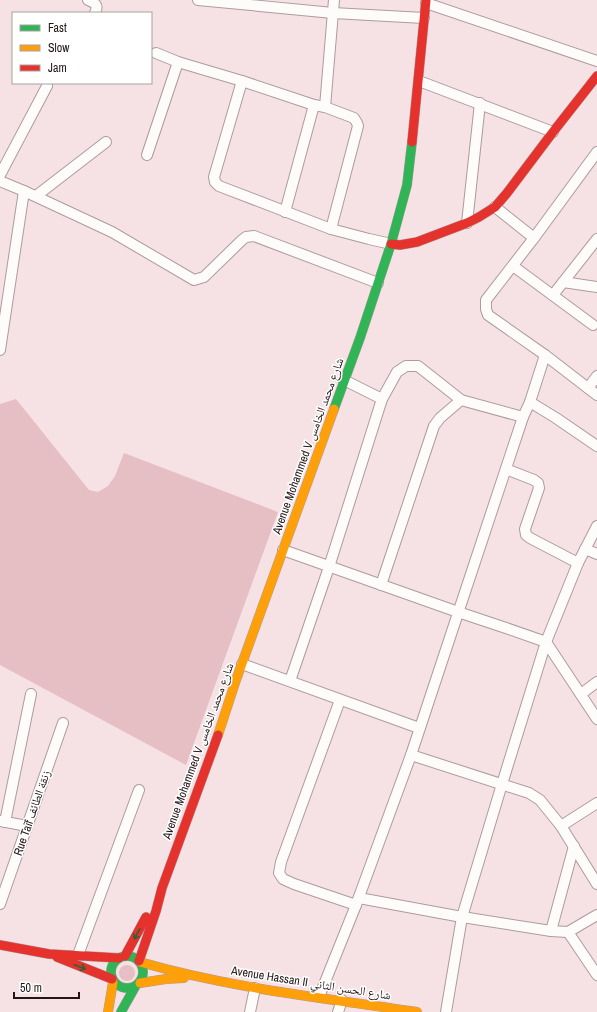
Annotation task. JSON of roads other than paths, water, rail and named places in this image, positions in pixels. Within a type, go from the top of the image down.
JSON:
[{"type":"main road","name":"Avenue Mohammed V شارع محمد الخامس","points":[[162,888],[360,338],[400,216],[409,171],[426,1]]},
{"type":"main road","points":[[391,244],[400,245],[417,242],[468,223],[479,218],[495,207],[597,76]]},
{"type":"main road","points":[[108,1012],[113,981],[110,975],[112,965],[115,961],[122,957],[162,888]]},
{"type":"main road","points":[[139,962],[162,888]]},
{"type":"main road","points":[[0,945],[48,954],[130,956],[142,966],[143,975],[121,1012]]},
{"type":"main road","points":[[48,954],[113,981],[121,988],[130,988],[137,985]]},
{"type":"main road","name":"Avenue Hassan II شارع الحسن الثاني","points":[[139,962],[201,978],[255,988],[417,1012]]},
{"type":"main road","name":"Avenue Hassan II شارع الحسن الثاني","points":[[137,985],[166,979],[201,978]]},
{"type":"street","points":[[88,0],[96,5],[97,8],[95,12]]},
{"type":"street","points":[[198,0],[253,3],[333,13],[424,18]]},
{"type":"street","points":[[325,107],[334,0]]},
{"type":"street","points":[[426,1],[597,61]]},
{"type":"street","points":[[156,53],[178,62],[314,105],[325,107],[354,118],[358,126],[332,229]]},
{"type":"street","points":[[147,155],[178,62]]},
{"type":"street","points":[[242,81],[214,177],[215,182],[219,186],[332,229],[391,244]]},
{"type":"street","points":[[419,81],[553,132]]},
{"type":"street","points":[[0,175],[47,86]]},
{"type":"street","points":[[468,223],[480,103]]},
{"type":"street","points":[[285,212],[314,105]]},
{"type":"street","points":[[36,196],[106,142]]},
{"type":"street","points":[[597,152],[486,300],[486,309],[488,314],[597,395]]},
{"type":"street","points":[[0,181],[24,190],[112,232],[194,280],[204,277],[246,237],[254,236],[378,283]]},
{"type":"street","points":[[0,350],[24,190]]},
{"type":"street","points":[[495,207],[534,238]]},
{"type":"street","points":[[553,295],[597,239]]},
{"type":"street","points":[[513,266],[593,325]]},
{"type":"street","points":[[563,282],[597,287]]},
{"type":"street","points":[[319,997],[358,901],[411,754],[545,355]]},
{"type":"street","points":[[290,681],[329,567],[382,399],[397,372],[406,366],[418,366],[460,400],[523,417]]},
{"type":"street","points":[[588,388],[597,376]]},
{"type":"street","points":[[344,380],[382,399]]},
{"type":"street","points":[[381,585],[434,426],[440,418],[460,400]]},
{"type":"street","points":[[530,402],[597,446]]},
{"type":"street","points":[[506,468],[538,483],[539,488],[525,529],[526,535],[578,563]]},
{"type":"street","points":[[446,1012],[462,917],[546,642],[578,563],[597,526]]},
{"type":"street","points":[[585,549],[597,554]]},
{"type":"street","points":[[283,550],[546,642],[597,719]]},
{"type":"street","points":[[242,664],[419,728]]},
{"type":"street","points":[[581,694],[597,682]]},
{"type":"street","points":[[27,826],[3,821],[31,694]]},
{"type":"street","points":[[340,700],[281,862],[279,873],[283,879],[294,884],[358,901],[551,931],[568,932],[597,915]]},
{"type":"street","name":"Rue Taïf زنقة الطائف","points":[[0,904],[63,723]]},
{"type":"street","points":[[411,754],[537,797],[561,826],[597,884]]},
{"type":"street","points":[[78,954],[139,790]]},
{"type":"street","points":[[561,826],[597,803]]},
{"type":"street","points":[[551,931],[574,846]]},
{"type":"street","points":[[568,932],[597,975]]},
{"type":"street","points":[[250,1012],[255,988]]},
{"type":"street","points":[[338,1012],[342,1000]]}]
